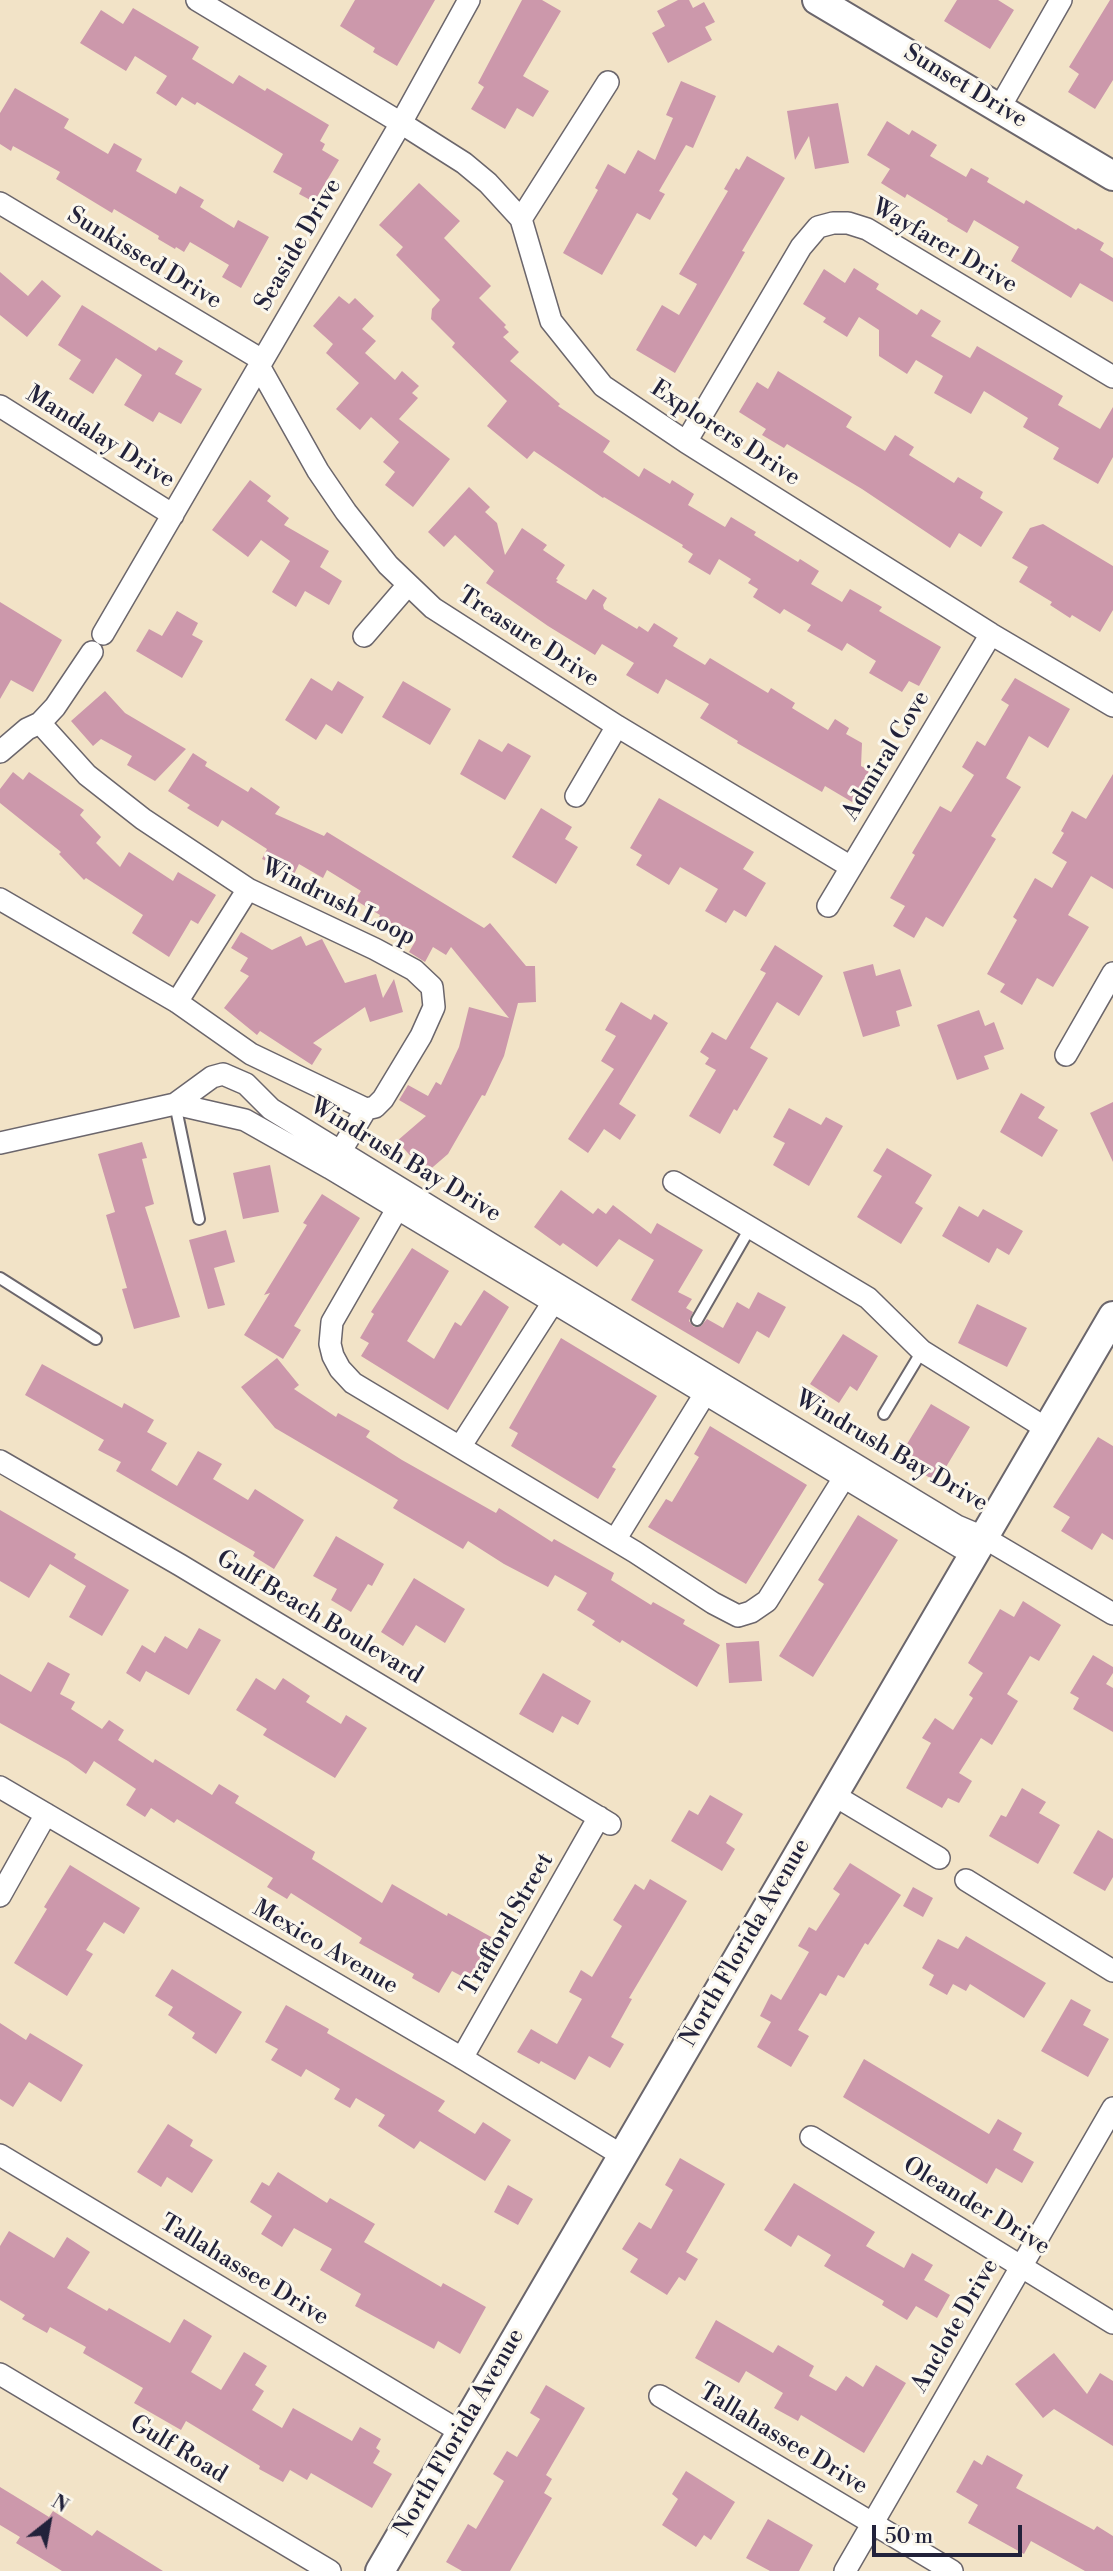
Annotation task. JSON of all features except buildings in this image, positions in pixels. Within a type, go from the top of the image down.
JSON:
[{"type":"street","name":"Explorers Drive","points":[[197,0],[401,123],[464,163],[488,183],[521,219],[551,321],[603,386],[686,442],[991,634],[1113,706]]},
{"type":"street","name":"Seaside Drive","points":[[40,723],[55,707],[97,643],[173,515],[401,123],[469,0]]},
{"type":"street","name":"Sunset Drive","points":[[817,0],[1113,176]]},
{"type":"street","points":[[1000,107],[1061,0]]},
{"type":"street","points":[[521,219],[608,82]]},
{"type":"street","name":"Sunkissed Drive","points":[[0,203],[260,363]]},
{"type":"street","name":"Wayfarer Drive","points":[[686,442],[801,247],[818,227],[832,223],[848,223],[867,229],[1113,377]]},
{"type":"street","name":"Treasure Drive","points":[[260,363],[335,496],[372,546],[407,586],[450,620],[617,726],[851,867]]},
{"type":"street","name":"Mandalay Drive","points":[[0,406],[173,515]]},
{"type":"street","points":[[364,636],[407,586]]},
{"type":"street","name":"Admiral Cove","points":[[828,906],[991,634]]},
{"type":"street","points":[[0,752],[27,729],[40,723]]},
{"type":"street","name":"Windrush Loop","points":[[40,723],[87,775],[143,819],[248,889],[375,949],[414,970],[432,987],[434,1007],[421,1036],[383,1100],[376,1107],[366,1109]]},
{"type":"street","points":[[576,796],[617,726]]},
{"type":"street","points":[[177,1002],[248,889]]},
{"type":"street","points":[[0,899],[177,1002],[251,1054],[366,1109],[335,1160]]},
{"type":"street","points":[[1066,1055],[1113,972]]},
{"type":"street","name":"Windrush Bay Drive","points":[[0,1143],[175,1104],[212,1077],[223,1074],[246,1084],[271,1109],[335,1160]]},
{"type":"street","points":[[245,1120],[257,1096]]},
{"type":"street","name":"Windrush Bay Drive","points":[[175,1104],[245,1120],[335,1160],[849,1469],[957,1526],[983,1536],[1113,1614]]},
{"type":"street","points":[[674,1182],[868,1297],[922,1351],[1047,1429]]},
{"type":"street","points":[[402,1200],[332,1322],[330,1343],[340,1369],[353,1382],[738,1616],[751,1612],[766,1601],[849,1469]]},
{"type":"street","points":[[460,1447],[558,1294]]},
{"type":"street","name":"North Florida Avenue","points":[[380,2571],[1113,1316]]},
{"type":"street","points":[[615,1539],[710,1385]]},
{"type":"street","name":"Gulf Beach Boulevard","points":[[0,1461],[180,1565],[604,1820]]},
{"type":"street","name":"Mexico Avenue","points":[[0,1787],[462,2058],[622,2156]]},
{"type":"street","points":[[832,1794],[939,1858]]},
{"type":"street","points":[[0,1896],[46,1814]]},
{"type":"street","name":"Trafford Street","points":[[462,2058],[604,1820]]},
{"type":"street","points":[[966,1880],[1113,1971]]},
{"type":"street","name":"Anclote Drive","points":[[845,2571],[1113,2108]]},
{"type":"street","name":"Oleander Drive","points":[[811,2137],[1022,2264],[1113,2323]]},
{"type":"street","name":"Tallahassee Drive","points":[[0,2155],[461,2432]]},
{"type":"street","name":"Gulf Road","points":[[0,2374],[330,2571]]},
{"type":"street","name":"Tallahassee Drive","points":[[660,2396],[952,2571]]},
{"type":"lane","points":[[175,1104],[199,1219]]},
{"type":"lane","points":[[697,1320],[750,1228]]},
{"type":"lane","points":[[0,1278],[96,1339]]},
{"type":"lane","points":[[884,1414],[922,1351]]}]
